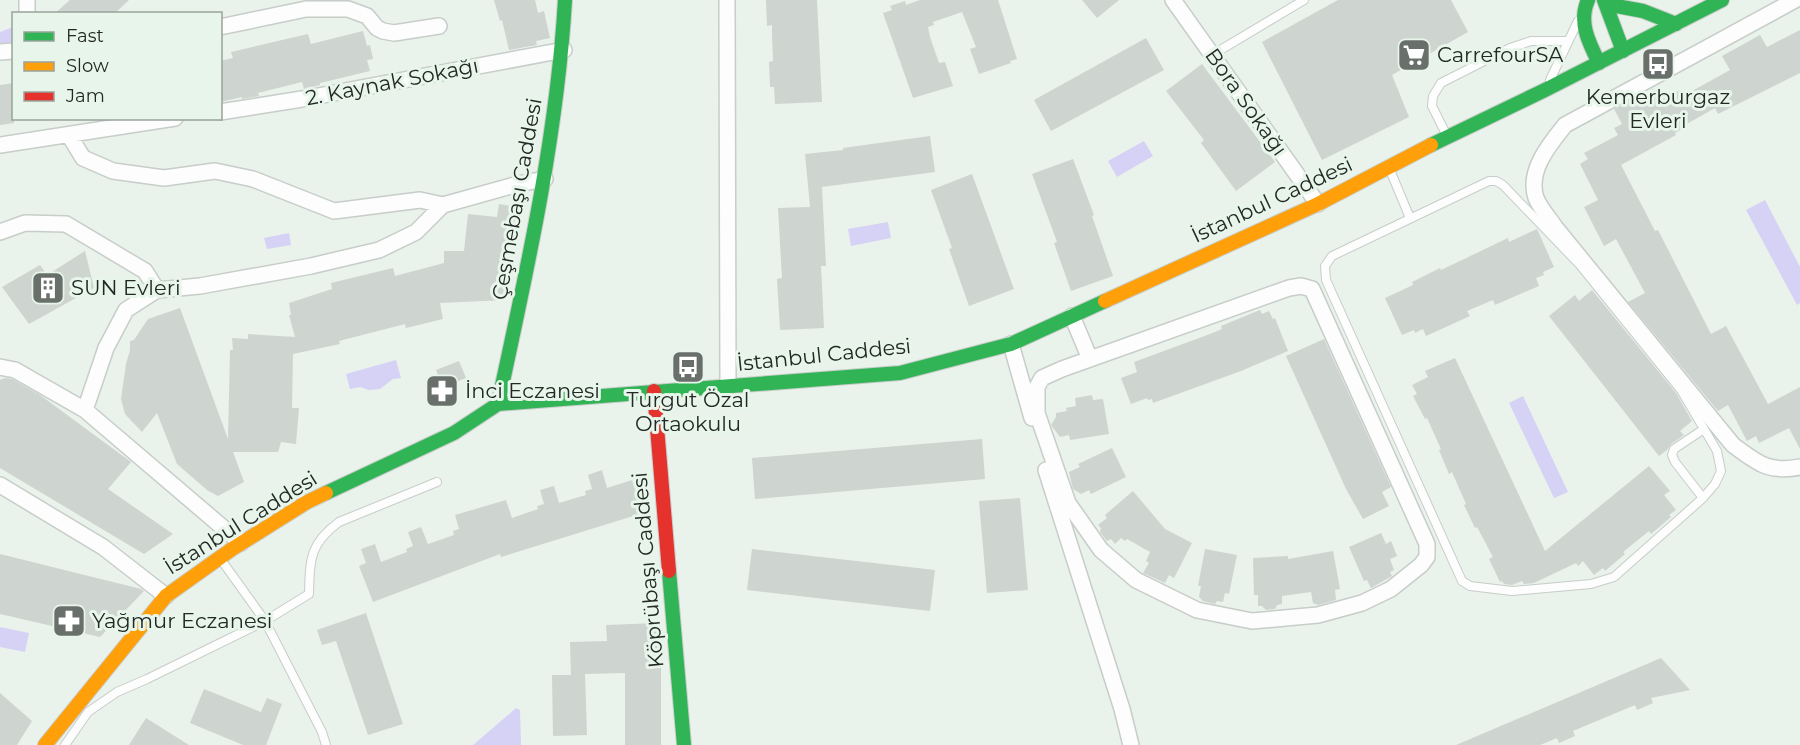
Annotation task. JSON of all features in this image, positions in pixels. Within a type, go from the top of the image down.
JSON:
[{"type":"main road","name":"Çeşmebaşı Caddesi","points":[[498,404],[545,180],[564,50],[565,0]]},
{"type":"main road","points":[[1588,0],[1582,14],[1588,41],[1599,63]]},
{"type":"main road","name":"İstanbul Caddesi","points":[[45,745],[166,596],[241,543],[307,502],[454,433],[498,404],[900,373],[1011,344],[1318,204],[1722,0]]},
{"type":"main road","points":[[1605,2],[1643,11],[1676,24]]},
{"type":"main road","points":[[1605,2],[1623,51]]},
{"type":"main road","name":"Köprübaşı Caddesi","points":[[654,391],[684,745]]},
{"type":"street","points":[[727,0],[728,386]]},
{"type":"street","name":"Bora Sokağı","points":[[1173,0],[1318,204]]},
{"type":"street","points":[[1795,0],[1565,125],[1547,148],[1535,174],[1536,198],[1555,227],[1733,445],[1763,466],[1785,470],[1800,467]]},
{"type":"street","points":[[222,26],[305,5],[348,9],[367,16],[377,28],[394,33],[439,26]]},
{"type":"street","name":"2. Kaynak Sokağı","points":[[222,112],[564,50]]},
{"type":"street","points":[[0,146],[163,120]]},
{"type":"street","points":[[69,135],[83,158],[113,171],[165,178],[215,171],[253,179],[334,212],[420,200],[442,205],[518,184],[545,180]]},
{"type":"street","points":[[85,410],[106,348],[126,310],[157,290],[211,284],[310,266],[379,250],[416,232],[442,205]]},
{"type":"street","points":[[0,232],[24,223],[66,224],[145,272],[157,290]]},
{"type":"street","points":[[1301,286],[1312,289],[1427,544],[1426,557],[1421,565],[1391,589],[1362,603],[1318,615],[1252,621],[1197,610],[1136,580],[1101,550],[1068,503],[1037,413],[1037,387],[1042,378],[1090,359],[1289,288],[1301,286]]},
{"type":"street","points":[[1072,316],[1090,359]]},
{"type":"street","points":[[1011,344],[1056,503],[1122,709],[1131,745]]},
{"type":"street","points":[[0,367],[15,370],[85,410],[241,543]]},
{"type":"street","points":[[0,485],[103,547],[166,596]]},
{"type":"lane","points":[[1212,55],[1304,0]]},
{"type":"lane","points":[[1545,90],[1582,14]]},
{"type":"lane","points":[[1448,137],[1432,106],[1433,96],[1441,83],[1510,48],[1531,41],[1567,41]]},
{"type":"lane","points":[[1389,167],[1410,218]]},
{"type":"lane","points":[[1489,181],[1496,181],[1503,185],[1580,265],[1681,390],[1704,429],[1717,451],[1721,471],[1715,484],[1703,498],[1614,577],[1591,584],[1512,591],[1470,586],[1462,581],[1326,279],[1325,266],[1332,256],[1489,181]]},
{"type":"lane","points":[[1703,498],[1674,462],[1672,455],[1674,449],[1704,429]]},
{"type":"lane","points":[[65,745],[88,712],[117,692],[265,621],[309,594],[310,560],[321,538],[329,529],[339,522],[437,482]]},
{"type":"lane","points":[[220,558],[265,621],[322,732],[326,745]]},
{"type":"water","points":[[12,27],[12,42],[0,48],[0,32]]},
{"type":"water","points":[[1144,141],[1153,156],[1117,177],[1108,161]]},
{"type":"water","points":[[1765,200],[1800,267],[1800,303],[1797,305],[1746,210]]},
{"type":"water","points":[[888,222],[891,238],[851,246],[848,229]]},
{"type":"water","points":[[289,233],[291,245],[267,249],[264,238]]},
{"type":"water","points":[[396,360],[401,378],[393,379],[380,389],[369,390],[360,387],[350,389],[346,374]]},
{"type":"water","points":[[1523,396],[1568,492],[1554,498],[1509,403]]},
{"type":"water","points":[[0,627],[29,633],[25,652],[0,647]]},
{"type":"water","points":[[516,708],[520,710],[521,745],[473,745]]},
{"type":"building","points":[[70,0],[129,0],[116,12],[56,12]]},
{"type":"building","points":[[494,0],[535,0],[538,13],[544,11],[550,38],[536,41],[537,45],[509,50],[502,20],[500,21]]},
{"type":"building","points":[[766,0],[817,0],[822,102],[775,104],[774,87],[770,87],[769,62],[773,61],[772,25],[767,26]]},
{"type":"building","points":[[920,0],[998,0],[1017,59],[979,74],[970,49],[976,47],[962,12],[933,22],[934,25],[928,27],[930,37],[939,63],[945,62],[953,86],[913,98],[883,13],[892,10],[890,6],[905,1],[906,5]]},
{"type":"building","points":[[1082,0],[1119,0],[1097,18]]},
{"type":"building","points":[[1338,0],[1451,0],[1468,32],[1392,75],[1409,117],[1322,160],[1262,42]]},
{"type":"building","points":[[1800,30],[1800,73],[1718,114],[1715,108],[1683,126],[1684,128],[1675,133],[1676,135],[1621,165],[1655,231],[1658,230],[1711,334],[1726,326],[1768,404],[1800,387],[1800,449],[1789,428],[1759,443],[1756,436],[1747,441],[1728,405],[1718,411],[1628,302],[1645,293],[1616,239],[1604,246],[1584,207],[1598,200],[1580,164],[1588,159],[1584,153],[1618,135],[1614,128],[1622,124],[1614,109],[1653,89],[1659,101],[1680,90],[1683,96],[1730,70],[1722,56],[1760,35],[1767,47]]},
{"type":"building","points":[[363,31],[367,46],[370,45],[373,59],[367,60],[370,71],[304,89],[302,82],[258,93],[259,96],[222,102],[222,61],[233,58],[231,52],[308,34],[311,44]]},
{"type":"building","points":[[1146,38],[1164,70],[1051,131],[1034,100]]},
{"type":"building","points":[[1202,64],[1275,162],[1236,191],[1201,143],[1204,140],[1166,91]]},
{"type":"building","points":[[12,83],[12,120],[14,123],[0,125],[0,85]]},
{"type":"building","points":[[930,136],[935,172],[822,187],[826,266],[821,266],[824,328],[780,330],[777,279],[782,278],[778,208],[810,207],[805,154]]},
{"type":"building","points":[[1073,159],[1113,276],[1071,291],[1054,243],[1057,242],[1032,174]]},
{"type":"building","points":[[972,174],[1014,289],[969,306],[949,249],[952,248],[931,190]]},
{"type":"building","points":[[499,204],[516,207],[514,229],[508,228],[505,300],[440,303],[443,319],[406,328],[405,324],[339,341],[340,344],[293,354],[292,408],[299,408],[296,444],[281,442],[278,452],[233,452],[244,482],[218,496],[207,490],[177,464],[157,413],[142,432],[125,414],[121,399],[130,341],[134,340],[148,319],[180,308],[228,439],[232,338],[248,339],[248,334],[295,337],[289,315],[291,315],[289,303],[332,289],[331,283],[393,268],[395,276],[444,263],[444,251],[464,251],[468,214],[497,217]]},
{"type":"building","points":[[1537,229],[1554,267],[1536,278],[1539,286],[1495,305],[1493,300],[1467,311],[1470,316],[1426,336],[1423,329],[1402,335],[1385,298],[1413,285],[1412,282],[1440,268],[1441,270],[1508,238],[1509,242]]},
{"type":"building","name":"SUN Evleri","points":[[85,251],[94,288],[29,324],[2,287],[40,265],[47,275]]},
{"type":"building","points":[[1592,290],[1676,393],[1692,421],[1680,431],[1684,435],[1659,456],[1549,316],[1575,295],[1579,301]]},
{"type":"building","points":[[1260,310],[1262,314],[1269,311],[1273,319],[1275,318],[1288,351],[1153,403],[1152,399],[1147,398],[1131,404],[1121,378],[1137,372],[1134,362],[1210,334],[1222,329],[1221,326]]},
{"type":"building","points":[[1324,339],[1391,487],[1382,492],[1389,506],[1363,519],[1346,489],[1286,356]]},
{"type":"building","points":[[1455,358],[1545,551],[1649,466],[1670,491],[1664,495],[1676,510],[1651,534],[1649,531],[1623,552],[1625,554],[1605,571],[1603,568],[1594,575],[1583,561],[1578,566],[1576,563],[1534,583],[1524,584],[1522,581],[1512,585],[1500,582],[1489,559],[1493,557],[1477,527],[1475,528],[1452,472],[1449,474],[1427,418],[1425,419],[1413,396],[1417,394],[1412,385],[1428,377],[1425,371]]},
{"type":"building","points":[[459,361],[466,378],[442,387],[436,370]]},
{"type":"building","points":[[12,379],[40,395],[131,462],[108,489],[173,534],[144,554],[0,468],[0,380]]},
{"type":"building","points":[[1092,395],[1093,400],[1103,399],[1109,434],[1070,440],[1069,435],[1060,437],[1051,425],[1056,413],[1076,406],[1075,398]]},
{"type":"building","points":[[982,439],[985,479],[755,499],[752,458]]},
{"type":"building","points":[[1112,448],[1126,477],[1091,494],[1089,490],[1081,494],[1073,489],[1069,472],[1080,467],[1078,464]]},
{"type":"building","points":[[602,470],[607,488],[632,480],[643,513],[501,557],[500,554],[373,602],[359,566],[366,563],[361,549],[375,544],[381,562],[407,552],[406,549],[413,546],[408,532],[421,527],[428,544],[454,535],[453,531],[459,529],[455,515],[506,500],[512,518],[538,509],[537,506],[544,504],[540,490],[554,486],[559,503],[586,495],[585,491],[592,489],[588,475]]},
{"type":"building","points":[[1133,491],[1165,529],[1192,543],[1174,578],[1169,575],[1165,583],[1143,573],[1149,563],[1146,561],[1150,552],[1127,539],[1125,541],[1121,538],[1115,544],[1111,539],[1107,541],[1100,532],[1101,528],[1098,525],[1107,518],[1105,515]]},
{"type":"building","points":[[1020,498],[1028,590],[987,593],[979,501]]},
{"type":"building","points":[[1381,533],[1386,544],[1391,541],[1397,556],[1390,559],[1394,570],[1390,572],[1392,576],[1371,588],[1367,580],[1364,581],[1349,547]]},
{"type":"building","points":[[752,549],[935,570],[930,611],[747,590]]},
{"type":"building","points":[[1205,549],[1237,555],[1229,594],[1225,593],[1223,602],[1217,601],[1215,604],[1203,601],[1199,597],[1201,586],[1198,586]]},
{"type":"building","points":[[1333,551],[1340,589],[1335,590],[1336,600],[1318,605],[1313,603],[1311,592],[1282,596],[1282,604],[1277,605],[1275,609],[1266,610],[1258,606],[1258,595],[1254,595],[1253,558],[1288,556],[1288,559]]},
{"type":"building","points":[[0,554],[144,591],[100,637],[0,614]]},
{"type":"building","points":[[366,613],[403,724],[368,735],[336,641],[322,645],[317,630]]},
{"type":"building","points":[[657,623],[657,629],[661,629],[663,648],[661,648],[661,745],[625,745],[625,673],[585,674],[587,735],[553,736],[552,675],[571,675],[570,642],[607,641],[606,625]]},
{"type":"building","points":[[1661,658],[1690,690],[1651,698],[1653,703],[1637,710],[1635,705],[1573,731],[1575,736],[1559,743],[1557,738],[1540,745],[1456,745]]},
{"type":"building","points":[[204,689],[261,712],[267,698],[282,704],[266,745],[243,745],[190,723]]},
{"type":"building","points":[[0,693],[32,721],[17,745],[0,745]]},
{"type":"building","points":[[146,718],[189,745],[129,745]]},
{"type":"traffic: fast","points":[[498,404],[530,253],[548,153],[565,0]]},
{"type":"traffic: fast","points":[[1588,0],[1584,24],[1588,40],[1599,63]]},
{"type":"traffic: fast","points":[[1604,0],[1623,51]]},
{"type":"traffic: fast","points":[[1431,145],[1722,0]]},
{"type":"traffic: fast","points":[[1606,4],[1643,11],[1676,24]]},
{"type":"traffic: fast","points":[[326,493],[454,433],[498,404],[900,373],[1011,344],[1105,301]]},
{"type":"traffic: fast","points":[[669,571],[684,745]]},
{"type":"traffic: slow","points":[[1105,301],[1318,204],[1431,145]]},
{"type":"traffic: slow","points":[[45,745],[166,596],[232,549],[307,502],[326,493]]},
{"type":"traffic: jam","points":[[654,391],[669,571]]},
{"type":"place","name":"CarrefourSA","points":[[1414,55]]},
{"type":"place","name":"Kemerburgaz Evleri","points":[[1658,64]]},
{"type":"place","name":"SUN Evleri","points":[[48,288]]},
{"type":"place","name":"Turgut Özal Ortaokulu","points":[[688,367]]},
{"type":"place","name":"İnci Eczanesi","points":[[442,391]]},
{"type":"place","name":"Yağmur Eczanesi","points":[[69,621]]}]
